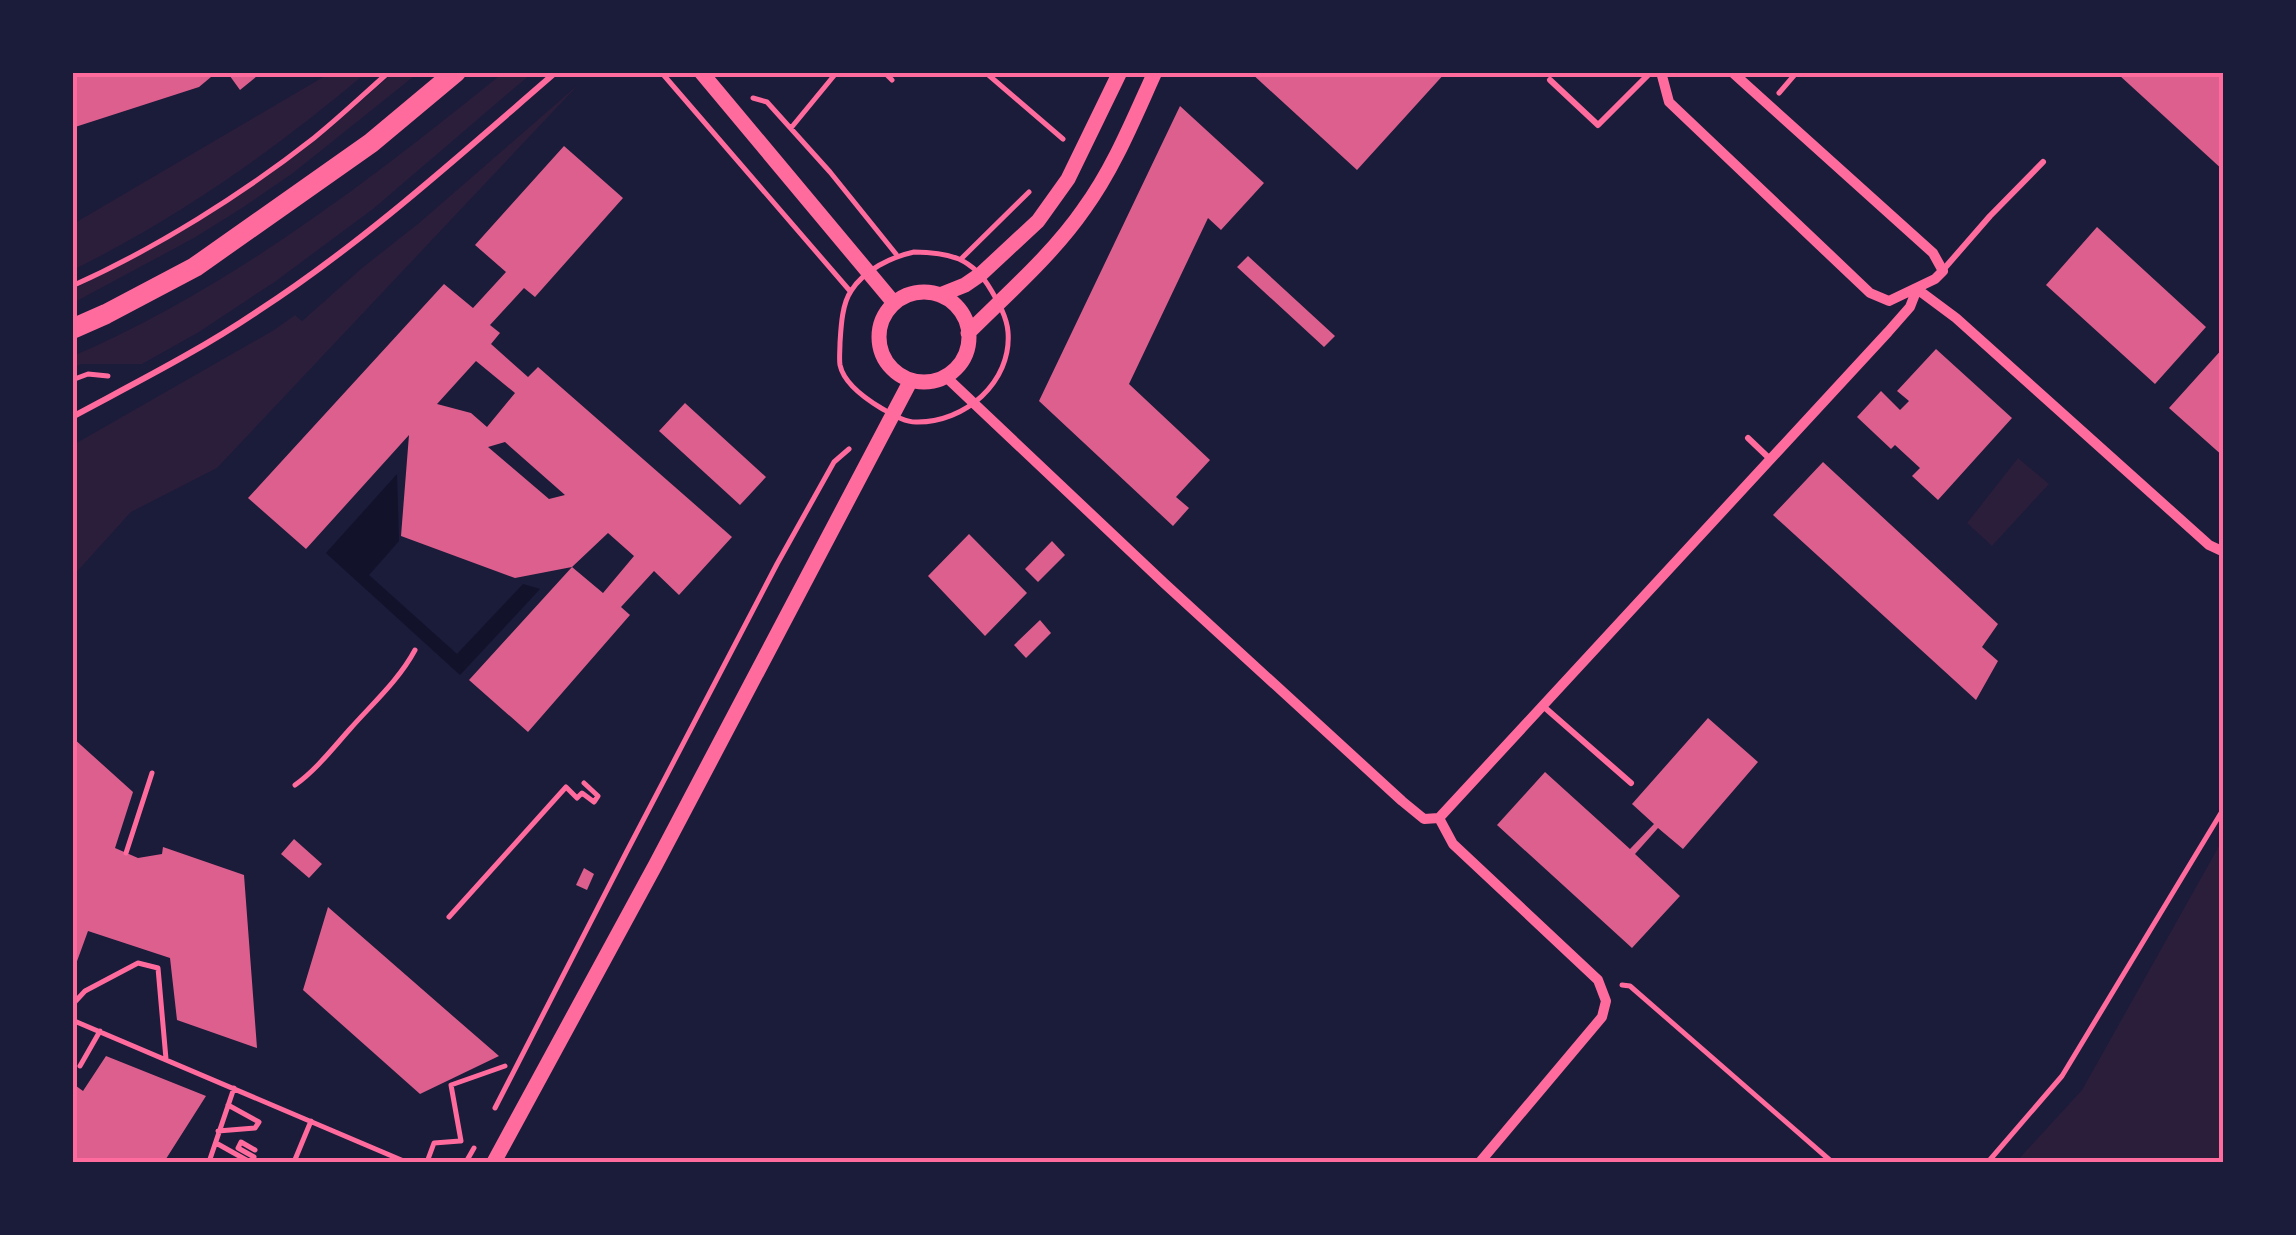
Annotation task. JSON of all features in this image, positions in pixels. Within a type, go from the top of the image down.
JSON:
[{"type":"main road","points":[[72,330],[195,267],[371,144],[456,72]]},
{"type":"street","points":[[701,72],[894,303]]},
{"type":"street","points":[[940,295],[981,274],[1038,220],[1068,179],[1120,72]]},
{"type":"street","points":[[968,332],[1083,212],[1155,72]]},
{"type":"street","points":[[1661,72],[1669,102],[1870,292],[1888,301],[1935,280],[1943,270],[1933,253],[1732,72]]},
{"type":"street","points":[[945,376],[1402,801],[1424,818],[1439,818],[1910,308],[1916,288]]},
{"type":"street","points":[[1916,288],[1956,318],[2209,546],[2224,552]]},
{"type":"street","points":[[911,294],[940,295],[962,314],[968,332],[963,358],[945,376],[911,380],[889,366],[880,348],[882,319],[894,303],[911,294]]},
{"type":"street","points":[[494,1162],[911,380]]},
{"type":"street","points":[[1439,818],[1453,844],[1598,980],[1606,1001],[1602,1017],[1480,1162]]},
{"type":"lane","points":[[72,417],[194,351],[290,290],[413,194],[556,72]]},
{"type":"lane","points":[[1550,80],[1598,125],[1652,72]]},
{"type":"lane","points":[[1943,270],[2043,162]]},
{"type":"lane","points":[[1748,438],[1770,459]]},
{"type":"lane","points":[[1543,706],[1631,783]]},
{"type":"path","points":[[72,286],[137,253],[273,168],[389,72]]},
{"type":"path","points":[[661,72],[850,292]]},
{"type":"path","points":[[790,128],[837,72]]},
{"type":"path","points":[[884,72],[892,80]]},
{"type":"path","points":[[985,72],[1081,153]]},
{"type":"path","points":[[767,102],[897,256]]},
{"type":"path","points":[[960,260],[1038,184]]},
{"type":"path","points":[[938,252],[981,274],[1008,328],[1008,350],[991,388],[951,416],[911,422],[854,388],[840,368],[843,312],[850,292],[867,274],[897,256],[938,252]]},
{"type":"path","points":[[488,1122],[777,564],[834,462],[861,438]]},
{"type":"path","points":[[295,784],[356,722],[407,665],[415,650]]},
{"type":"path","points":[[126,853],[152,772]]},
{"type":"path","points":[[449,918],[566,787],[577,798],[582,793],[594,802],[598,796],[584,783]]},
{"type":"path","points":[[1988,1162],[2062,1076],[2224,808]]},
{"type":"path","points":[[72,1004],[85,991],[138,963],[158,968],[166,1059]]},
{"type":"path","points":[[1598,980],[1630,986],[1832,1162]]},
{"type":"path","points":[[72,1020],[406,1162]]},
{"type":"path","points":[[80,1066],[100,1032]]},
{"type":"path","points":[[427,1162],[434,1143],[463,1141],[451,1085],[505,1066]]},
{"type":"path","points":[[209,1162],[234,1088]]},
{"type":"path","points":[[218,1131],[256,1128],[259,1122],[228,1105]]},
{"type":"path","points":[[294,1162],[311,1121]]},
{"type":"path","points":[[466,1162],[480,1136]]},
{"type":"path","points":[[216,1143],[237,1160],[250,1162],[254,1156],[238,1148],[242,1142],[255,1150]]},
{"type":"shaded area","points":[[330,73],[366,73],[226,180],[73,270],[73,224]]},
{"type":"shaded area","points":[[393,73],[418,73],[293,173],[242,208],[73,303],[72,290],[193,224],[294,157]]},
{"type":"shaded area","points":[[503,73],[532,73],[373,209],[276,281],[142,364],[81,364],[73,368],[73,356],[188,298],[297,229]]},
{"type":"shaded area","points":[[579,84],[217,468],[131,512],[73,576],[73,445],[295,315],[302,321]]},
{"type":"shaded area","points":[[2018,458],[2049,484],[1992,546],[1967,523]]},
{"type":"shaded area","points":[[397,474],[399,541],[369,575],[457,654],[523,584],[540,589],[460,675],[326,553]]},
{"type":"shaded area","points":[[2223,839],[2223,1162],[2016,1162],[2082,1090]]},
{"type":"building","points":[[72,72],[217,72],[199,87],[72,128]]},
{"type":"building","points":[[227,72],[262,72],[240,90]]},
{"type":"building","points":[[1250,72],[1446,72],[1357,170]]},
{"type":"building","points":[[2215,72],[2224,80],[2224,171],[2119,75]]},
{"type":"building","points":[[1180,106],[1264,183],[1221,230],[1208,218],[1129,384],[1210,460],[1176,497],[1189,508],[1173,526],[1039,401]]},
{"type":"building","points":[[564,146],[623,198],[535,297],[524,288],[490,325],[500,333],[491,344],[528,377],[538,367],[732,537],[679,595],[654,571],[621,607],[630,615],[528,732],[469,680],[572,567],[515,578],[401,536],[409,435],[306,549],[248,498],[444,284],[473,308],[506,272],[475,245]],"holes":[[[476,361],[515,393],[487,427],[471,413],[437,404]],[[505,442],[565,495],[549,499],[488,447]],[[608,533],[634,556],[603,593],[572,567]]]},
{"type":"building","points":[[2097,227],[2206,327],[2155,384],[2046,285]]},
{"type":"building","points":[[1248,256],[1335,336],[1324,347],[1237,267]]},
{"type":"building","points":[[2224,347],[2224,457],[2169,408]]},
{"type":"building","points":[[1936,349],[2012,418],[1938,500],[1912,476],[1920,468],[1895,445],[1891,449],[1857,417],[1881,391],[1900,410],[1909,401],[1897,391]]},
{"type":"building","points":[[685,403],[766,477],[740,505],[659,431]]},
{"type":"building","points":[[1823,462],[1998,624],[1982,647],[1998,661],[1976,700],[1773,515]]},
{"type":"building","points":[[969,534],[1027,593],[985,636],[928,576]]},
{"type":"building","points":[[1052,541],[1065,555],[1038,582],[1025,569]]},
{"type":"building","points":[[1040,620],[1051,633],[1026,658],[1014,645]]},
{"type":"building","points":[[1708,718],[1758,762],[1683,849],[1658,828],[1635,854],[1680,896],[1632,948],[1497,825],[1545,772],[1630,849],[1654,824],[1632,804]]},
{"type":"building","points":[[72,737],[133,792],[115,848],[138,858],[162,854],[163,847],[244,875],[257,1048],[177,1020],[170,958],[88,931],[72,975]]},
{"type":"building","points":[[294,839],[322,864],[309,878],[281,854]]},
{"type":"building","points":[[584,868],[594,874],[587,890],[576,885]]},
{"type":"building","points":[[328,907],[499,1056],[420,1094],[303,990]]},
{"type":"building","points":[[106,1056],[206,1096],[164,1162],[72,1162],[72,1083],[83,1091]]}]
